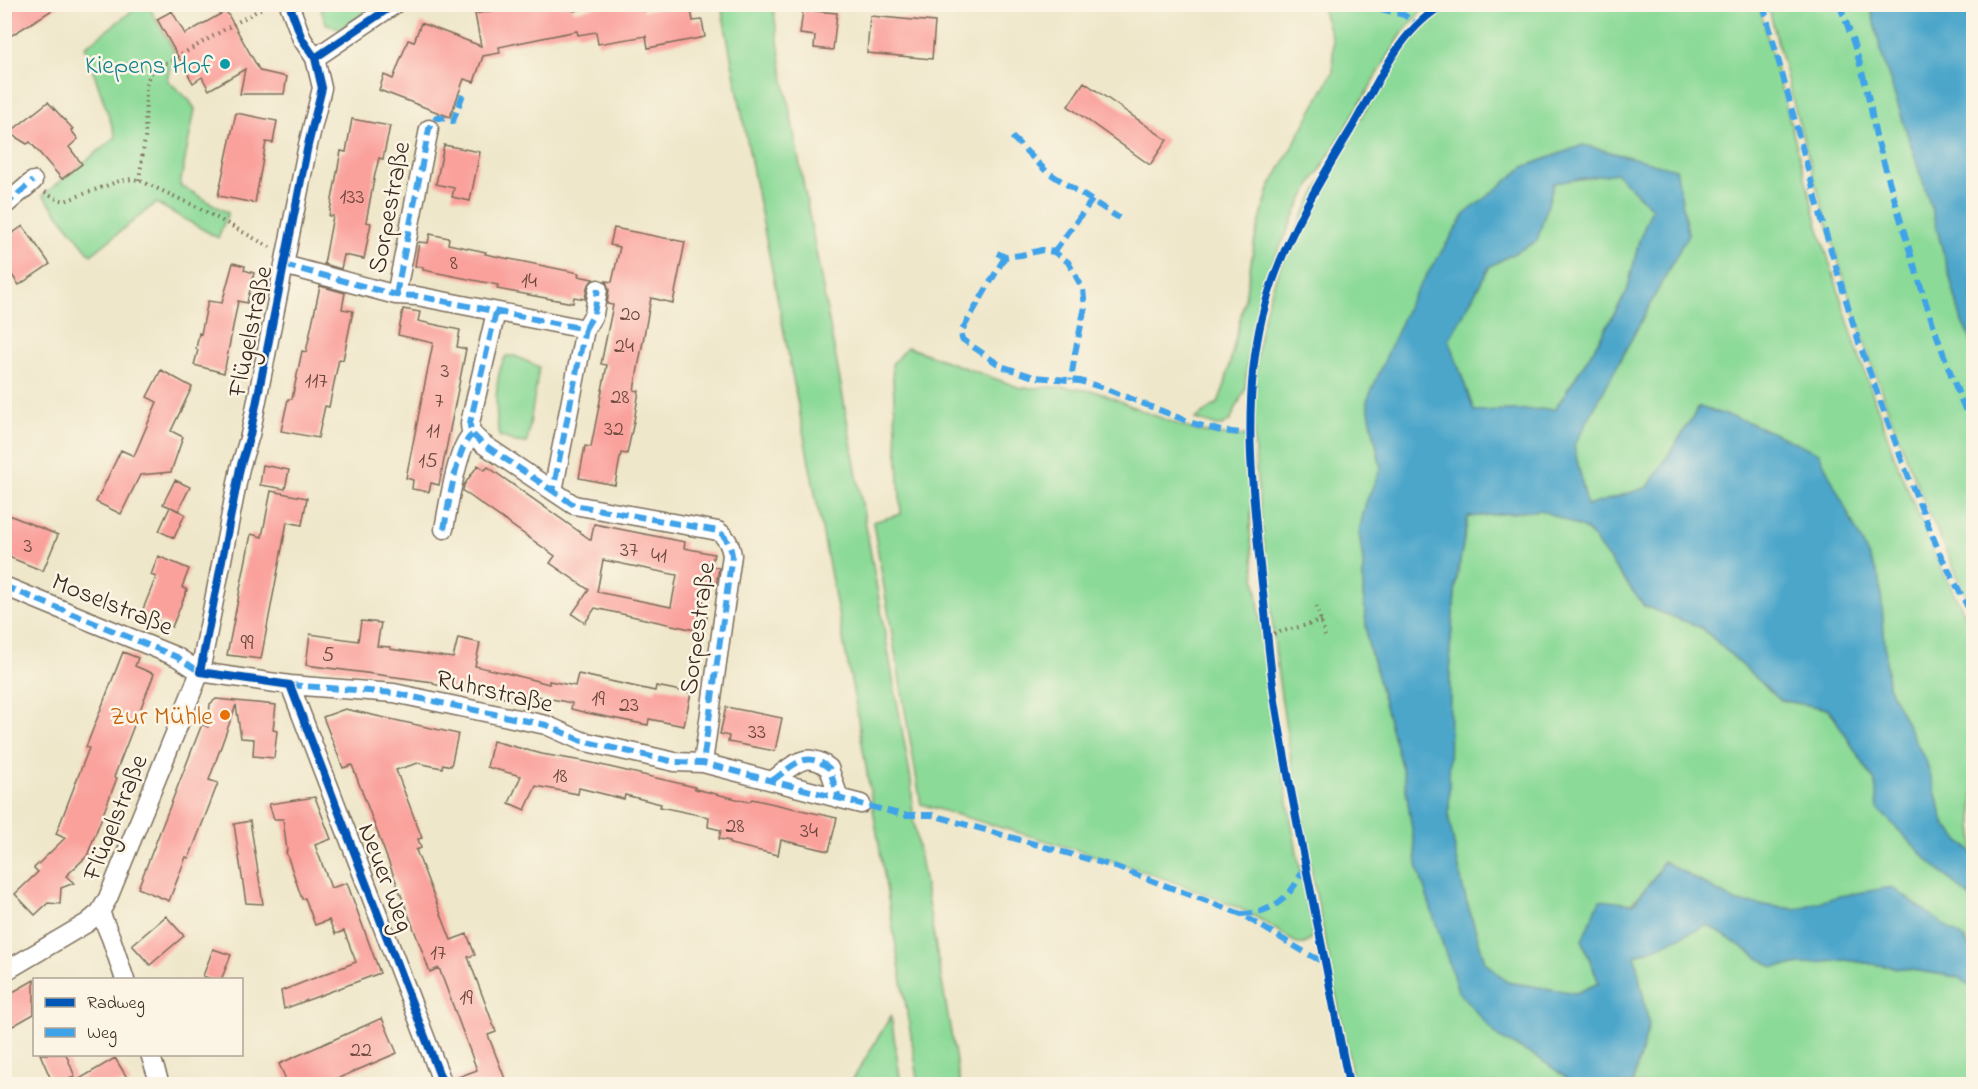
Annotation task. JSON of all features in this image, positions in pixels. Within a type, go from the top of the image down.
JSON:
[{"type":"street","name":"Flügelstraße","points":[[4,972],[87,923],[100,912],[112,889],[200,672],[240,468],[250,435],[308,145],[322,88],[315,58],[302,39],[289,4]]},
{"type":"street","points":[[315,58],[395,4]]},
{"type":"street","name":"Sorpestraße","points":[[396,295],[429,129]]},
{"type":"street","points":[[4,206],[33,181]]},
{"type":"street","name":"Sorpestraße","points":[[285,261],[396,295],[417,296],[585,329]]},
{"type":"street","points":[[553,491],[585,329],[594,314],[598,289]]},
{"type":"street","points":[[444,529],[460,454],[465,440],[472,435],[470,423],[495,312]]},
{"type":"street","name":"Sorpestraße","points":[[472,435],[574,505],[718,531],[728,541],[732,555],[703,763]]},
{"type":"street","name":"Moselstraße","points":[[4,586],[177,657],[200,672]]},
{"type":"street","name":"Ruhrstraße","points":[[200,672],[290,685],[394,693],[546,725],[582,741],[675,762],[703,763],[861,804]]},
{"type":"street","name":"Neuer Weg","points":[[290,685],[443,1084]]},
{"type":"street","points":[[773,780],[800,761],[806,758],[813,759],[829,768],[839,798]]},
{"type":"street","points":[[100,912],[124,978]]},
{"type":"street","points":[[151,1056],[160,1084]]},
{"type":"path","points":[[139,180],[145,138],[146,86],[150,74],[269,4]]},
{"type":"path","points":[[33,181],[54,198],[65,201],[119,181],[139,180],[198,207],[285,261]]},
{"type":"path","points":[[1317,606],[1324,636]]},
{"type":"path","points":[[1268,635],[1322,621]]},
{"type":"green space","points":[[140,5],[148,5],[174,50],[167,80],[189,100],[195,109],[180,185],[228,213],[218,238],[156,203],[91,255],[43,195],[116,137],[85,47]]},
{"type":"green space","points":[[319,5],[376,5],[341,28],[327,25]]},
{"type":"green space","points":[[721,5],[773,5],[782,69],[911,780],[913,818],[960,1084],[919,1084],[855,701]]},
{"type":"green space","points":[[1321,5],[1433,5],[1422,11],[1403,32],[1303,198],[1265,281],[1249,354],[1245,389],[1230,421],[1218,426],[1195,419],[1218,403],[1225,384],[1245,298],[1255,239],[1269,189],[1333,72],[1333,41]]},
{"type":"green space","points":[[1456,5],[1759,5],[1818,226],[1858,353],[1898,466],[1935,556],[1973,630],[1973,854],[1945,825],[1927,764],[1888,686],[1880,580],[1699,407],[1648,488],[1587,506],[1574,446],[1688,234],[1676,169],[1583,145],[1524,167],[1367,401],[1381,468],[1366,502],[1359,532],[1368,643],[1404,776],[1418,869],[1498,1037],[1540,1059],[1575,1084],[1354,1084],[1298,798],[1275,653],[1254,446],[1254,382],[1263,320],[1274,282],[1289,245],[1306,209],[1346,140],[1410,39],[1428,20]]},
{"type":"green space","points":[[1768,5],[1870,5],[1883,59],[1931,207],[1962,322],[1973,344],[1973,608],[1908,462],[1854,312],[1809,159]]},
{"type":"green space","points":[[1616,173],[1652,208],[1639,241],[1627,292],[1592,352],[1555,409],[1474,411],[1449,340],[1490,266],[1537,241],[1554,183]]},
{"type":"green space","points":[[907,347],[1021,388],[1064,387],[1099,392],[1196,431],[1231,436],[1249,435],[1253,491],[1250,532],[1270,703],[1300,869],[1313,926],[1308,942],[1298,944],[1243,910],[1165,879],[1084,852],[921,804],[873,522],[901,514],[892,364]]},
{"type":"green space","points":[[506,356],[515,356],[539,367],[527,443],[499,436],[496,406],[497,383]]},
{"type":"green space","points":[[1541,510],[1587,530],[1644,606],[1702,628],[1780,700],[1829,709],[1875,782],[1878,809],[1928,860],[1973,900],[1973,952],[1964,939],[1840,896],[1795,909],[1737,902],[1663,861],[1639,896],[1618,915],[1582,940],[1599,983],[1576,993],[1507,982],[1485,962],[1463,889],[1449,820],[1450,650],[1456,583],[1468,517]]},
{"type":"green space","points":[[1708,925],[1773,967],[1846,960],[1958,977],[1973,989],[1973,1084],[1632,1084],[1649,1025],[1635,956]]},
{"type":"green space","points":[[891,1016],[901,1084],[850,1084]]},
{"type":"water","points":[[1870,5],[1973,5],[1973,344],[1962,322],[1931,207],[1883,59]]},
{"type":"water","points":[[1583,145],[1676,169],[1688,234],[1574,446],[1587,506],[1648,487],[1699,407],[1746,421],[1819,453],[1880,580],[1888,686],[1927,764],[1945,825],[1973,854],[1973,900],[1928,860],[1878,809],[1875,782],[1829,709],[1780,700],[1702,628],[1644,606],[1587,530],[1541,510],[1468,517],[1456,583],[1450,650],[1449,820],[1463,889],[1485,962],[1507,982],[1576,993],[1599,983],[1582,940],[1600,900],[1633,904],[1657,874],[1663,861],[1737,902],[1795,909],[1840,896],[1892,887],[1964,939],[1973,952],[1973,989],[1958,977],[1846,960],[1773,967],[1708,925],[1635,956],[1649,1025],[1632,1084],[1575,1084],[1540,1059],[1498,1037],[1458,991],[1418,869],[1404,776],[1368,643],[1359,532],[1366,502],[1381,468],[1367,401],[1410,301],[1466,213],[1524,167]],"holes":[[[1616,173],[1652,208],[1639,241],[1627,292],[1555,409],[1474,411],[1449,340],[1490,266],[1537,241],[1554,183]]]},
{"type":"building","points":[[4,4],[62,4],[4,40]]},
{"type":"building","points":[[525,4],[572,4],[574,11],[610,4],[641,4],[643,11],[690,4],[693,21],[702,20],[705,37],[648,48],[646,36],[598,44],[596,32],[578,35],[577,31],[499,47],[500,53],[483,56],[474,82],[464,79],[450,117],[379,90],[384,75],[393,79],[408,40],[414,42],[421,23],[481,46],[475,14]]},
{"type":"building","points":[[803,10],[837,13],[833,50],[814,48],[815,36],[800,34]]},
{"type":"building","points":[[172,11],[185,34],[226,11],[260,71],[287,77],[284,94],[240,94],[245,69],[209,90],[202,77],[193,83],[157,19]]},
{"type":"building","points":[[870,16],[935,22],[932,59],[867,53]]},
{"type":"building","points":[[1084,82],[1167,140],[1150,165],[1068,106]]},
{"type":"building","points":[[48,102],[73,129],[71,130],[78,139],[69,147],[82,164],[62,179],[30,142],[27,144],[9,133]]},
{"type":"building","points":[[236,113],[277,121],[273,143],[266,142],[255,203],[218,196]]},
{"type":"building","points":[[352,119],[390,126],[383,159],[379,158],[375,174],[366,222],[371,223],[364,259],[344,255],[341,269],[324,264],[333,216],[329,216],[341,151],[346,152]]},
{"type":"building","points":[[444,145],[480,152],[470,201],[452,197],[454,188],[436,184]]},
{"type":"building","points":[[23,226],[50,264],[19,285],[4,264],[4,239]]},
{"type":"building","points":[[614,228],[685,242],[673,303],[651,298],[634,390],[639,391],[634,421],[627,454],[621,453],[615,485],[579,478],[585,446],[591,447],[607,365],[601,364],[613,305],[607,304],[609,290],[606,281],[612,282],[620,247],[610,245]]},
{"type":"building","points":[[430,234],[449,238],[448,244],[579,273],[578,276],[593,279],[587,287],[585,299],[574,297],[573,303],[497,289],[498,285],[423,270],[423,267],[415,266],[419,242],[428,243]]},
{"type":"building","points":[[233,263],[245,266],[244,270],[254,273],[247,303],[238,301],[224,373],[194,365],[199,333],[201,334],[208,301],[222,303]]},
{"type":"building","points":[[320,286],[345,293],[342,309],[353,311],[343,360],[339,359],[329,407],[325,406],[318,438],[281,431],[288,399],[292,399],[302,351],[306,352]]},
{"type":"building","points":[[403,309],[420,312],[418,321],[460,330],[457,347],[466,349],[439,485],[431,483],[429,492],[412,489],[413,480],[406,478],[433,343],[398,335]]},
{"type":"building","points":[[161,370],[192,387],[171,431],[183,437],[171,472],[140,475],[121,514],[96,502],[121,450],[134,456],[157,402],[147,397]]},
{"type":"building","points":[[263,465],[289,470],[285,489],[260,485]]},
{"type":"building","points":[[478,465],[485,470],[488,467],[591,540],[594,524],[685,542],[684,548],[714,554],[711,566],[719,568],[716,585],[708,584],[700,614],[707,616],[704,632],[595,608],[585,623],[572,614],[589,590],[550,563],[555,556],[463,491],[464,485]],"holes":[[[603,560],[677,575],[671,607],[597,592]]]},
{"type":"building","points":[[175,480],[190,487],[178,511],[185,514],[174,538],[159,531],[170,507],[163,504]]},
{"type":"building","points":[[271,491],[307,498],[302,525],[287,522],[261,659],[227,655],[251,534],[262,537]]},
{"type":"building","points":[[4,513],[58,535],[43,571],[4,555]]},
{"type":"building","points":[[158,556],[189,569],[182,587],[187,590],[172,627],[141,614],[156,577],[151,575]]},
{"type":"building","points":[[361,621],[381,623],[377,646],[453,658],[458,638],[480,643],[475,666],[549,684],[549,681],[575,686],[578,674],[655,691],[656,686],[691,693],[684,726],[649,719],[648,725],[587,713],[571,709],[572,703],[536,696],[534,705],[469,690],[469,692],[445,687],[433,684],[433,682],[306,665],[310,634],[358,641]]},
{"type":"building","points":[[123,652],[138,658],[135,666],[154,674],[114,777],[117,778],[87,856],[66,876],[74,883],[61,888],[60,904],[48,903],[35,915],[15,894],[38,872],[34,868],[65,838],[56,834],[89,748],[86,747]]},
{"type":"building","points":[[216,699],[276,705],[273,730],[277,731],[274,758],[253,756],[254,739],[241,738],[236,705],[209,780],[218,783],[189,858],[186,857],[169,901],[138,888],[202,724],[208,727],[210,704]]},
{"type":"building","points":[[726,707],[782,718],[775,751],[728,742],[729,736],[720,734]]},
{"type":"building","points":[[345,709],[458,734],[451,766],[443,764],[442,768],[418,763],[396,770],[422,838],[418,839],[421,848],[416,850],[451,940],[467,934],[475,955],[468,957],[496,1032],[488,1035],[507,1084],[454,1084],[453,1079],[477,1070],[439,968],[430,972],[352,765],[343,768],[323,717]]},
{"type":"building","points":[[493,741],[695,787],[695,789],[749,802],[752,799],[837,818],[829,851],[781,840],[778,855],[730,844],[730,841],[719,839],[721,830],[708,827],[709,817],[660,807],[661,804],[625,795],[624,799],[579,788],[578,794],[536,786],[525,810],[509,803],[521,776],[487,767]]},
{"type":"building","points":[[315,797],[331,839],[315,845],[331,888],[347,883],[380,973],[284,1009],[281,991],[356,962],[344,931],[335,934],[329,920],[315,925],[305,898],[302,899],[286,852],[283,819],[274,819],[269,804]]},
{"type":"building","points":[[250,821],[263,904],[246,903],[234,824]]},
{"type":"building","points":[[166,916],[184,936],[150,965],[132,945]]},
{"type":"building","points":[[213,949],[231,955],[222,978],[203,976]]},
{"type":"building","points":[[33,981],[33,1015],[4,1031],[4,997]]},
{"type":"building","points":[[382,1018],[397,1053],[325,1084],[288,1084],[279,1064]]},
{"type":"building","points":[[41,1056],[67,1056],[75,1077],[53,1084]]},
{"type":"building","points":[[115,1058],[131,1084],[71,1084]]},
{"type":"marked path","points":[[1362,4],[1404,15],[1417,24]]},
{"type":"marked path","points":[[1763,4],[1823,224],[1858,340],[1904,466],[1940,554],[1974,619]]},
{"type":"marked path","points":[[1839,4],[1860,64],[1876,136],[1920,284],[1945,358],[1974,430]]},
{"type":"marked path","points":[[396,295],[429,129],[437,117],[453,121],[463,94]]},
{"type":"marked path","points":[[1012,137],[1046,171],[1119,218]]},
{"type":"marked path","points":[[4,206],[33,181]]},
{"type":"marked path","points":[[1054,252],[1092,200]]},
{"type":"marked path","points":[[997,253],[1005,257],[1042,250],[1054,252],[1068,262],[1083,289],[1085,307],[1071,380]]},
{"type":"marked path","points":[[1005,257],[961,332],[962,339],[1001,366],[1034,377],[1080,381],[1104,388],[1192,423],[1221,431],[1250,434]]},
{"type":"marked path","points":[[284,265],[396,295],[417,296],[585,329],[553,491],[574,505],[718,531],[726,539],[731,551],[703,763]]},
{"type":"marked path","points":[[585,329],[594,314],[598,289]]},
{"type":"marked path","points":[[496,312],[470,423],[471,430],[483,444],[553,491]]},
{"type":"marked path","points":[[444,529],[458,464],[462,451],[472,435]]},
{"type":"marked path","points":[[4,586],[177,657],[200,672]]},
{"type":"marked path","points":[[290,685],[394,693],[546,725],[582,741],[675,762],[703,763],[903,815],[932,815],[1116,867],[1241,914],[1325,963]]},
{"type":"marked path","points":[[773,780],[800,762],[806,760],[821,762],[829,768],[839,798]]},
{"type":"marked path","points":[[1241,914],[1264,910],[1281,900],[1295,885],[1305,865]]},
{"type":"cycle path","points":[[289,4],[302,39],[315,58],[322,88],[308,145],[250,435],[240,468],[200,672],[290,685],[443,1084]]},
{"type":"cycle path","points":[[315,58],[395,4]]},
{"type":"cycle path","points":[[1349,1084],[1275,701],[1252,478],[1252,381],[1262,317],[1269,291],[1300,218],[1391,58],[1415,28],[1445,4]]},
{"type":"place","name":"Kiepens Hof","points":[[225,64]]},
{"type":"place","name":"Zur Mühle","points":[[225,715]]}]
